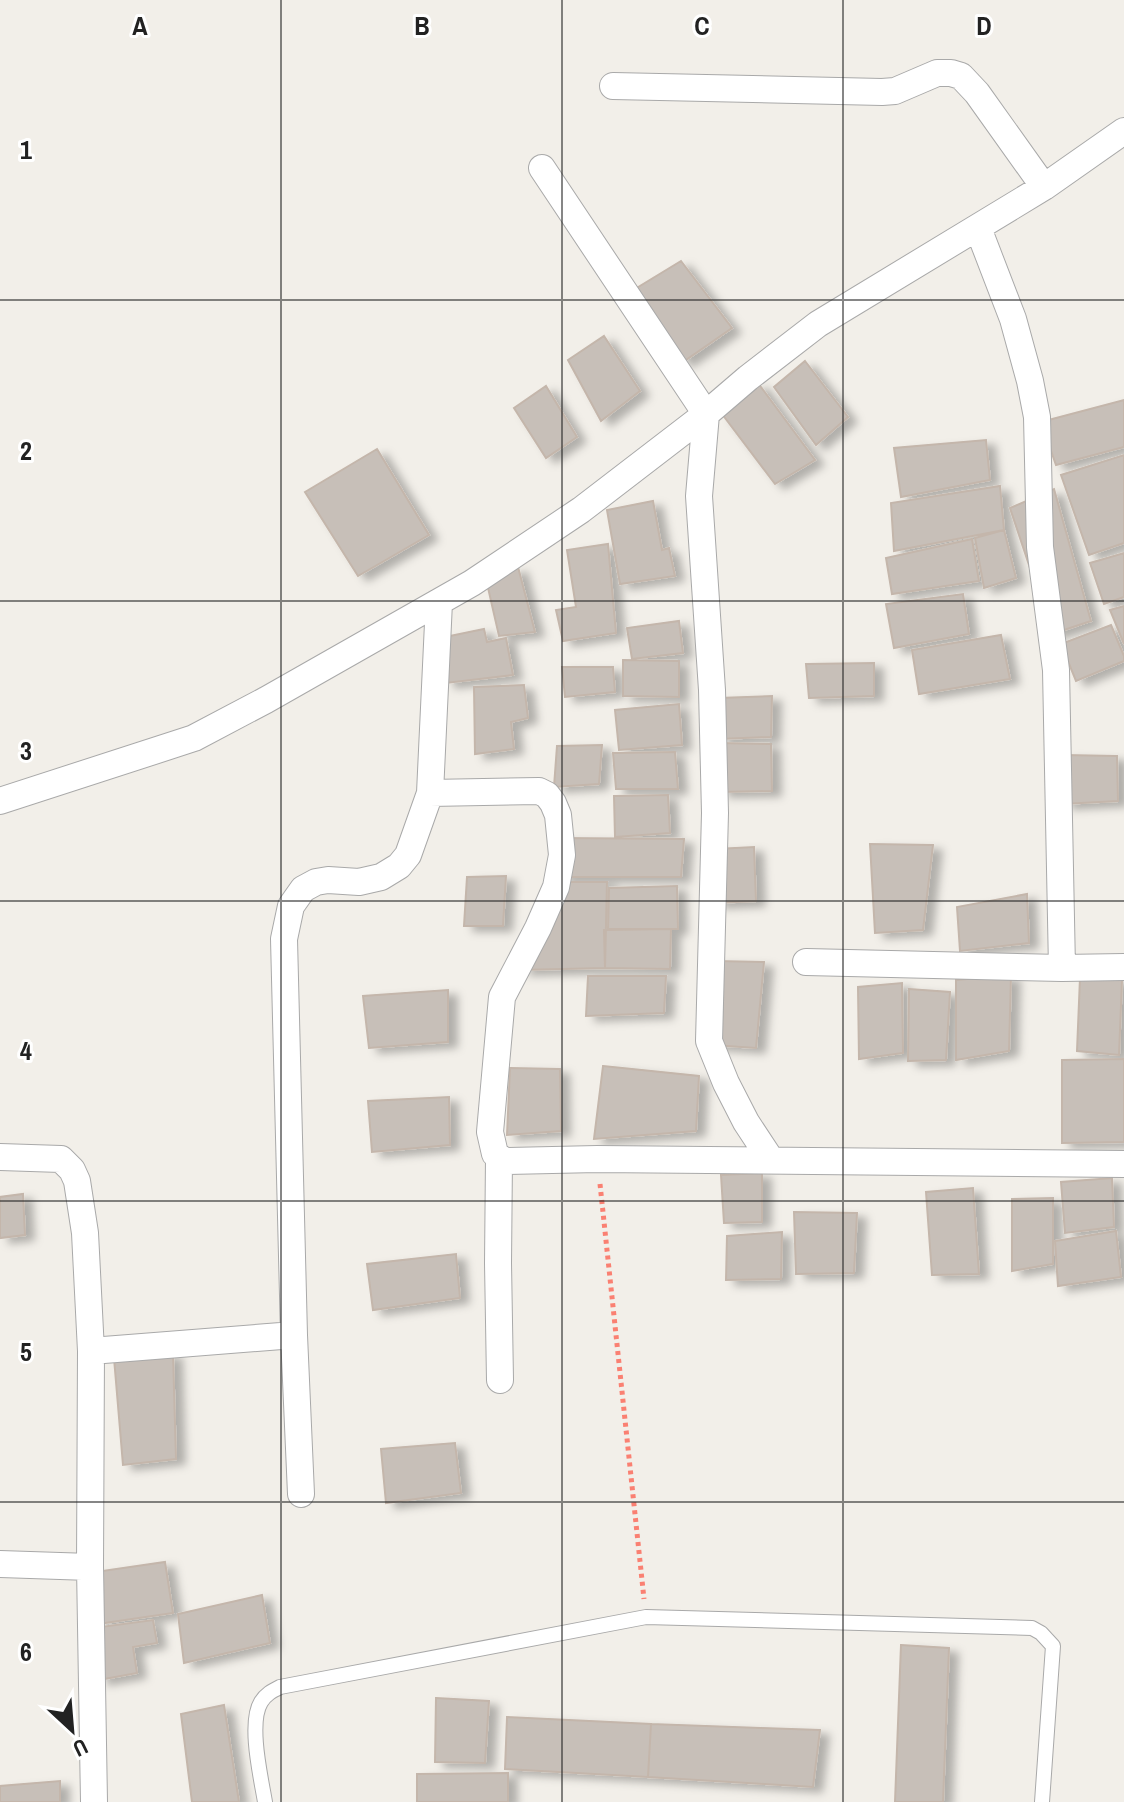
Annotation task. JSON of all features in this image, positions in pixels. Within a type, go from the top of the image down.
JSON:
[{"type":"street","points":[[613,86],[882,92],[910,86],[937,73],[951,73],[961,76],[977,93],[1044,187]]},
{"type":"street","points":[[0,801],[194,738],[472,583],[561,524],[818,324],[1044,187],[1124,131]]},
{"type":"street","points":[[542,168],[706,414],[699,496],[712,690],[715,798],[709,1041],[746,1122],[771,1160]]},
{"type":"street","points":[[978,228],[1013,319],[1037,417],[1040,547],[1056,670],[1062,968]]},
{"type":"street","points":[[301,1494],[284,939],[291,906],[303,889],[328,880],[359,882],[381,877],[399,866],[408,855],[430,793],[439,602]]},
{"type":"street","points":[[430,793],[539,791],[547,795],[558,815],[562,855],[556,887],[502,997],[490,1132],[492,1146],[499,1158],[509,1162],[597,1159],[1124,1164]]},
{"type":"street","points":[[806,962],[1124,967]]},
{"type":"street","points":[[0,1157],[61,1159],[72,1170],[77,1181],[85,1233],[91,1351],[90,1567],[94,1802]]},
{"type":"street","points":[[499,1158],[500,1380]]},
{"type":"street","points":[[91,1351],[294,1335]]},
{"type":"street","points":[[0,1564],[90,1567]]},
{"type":"lane","points":[[265,1802],[256,1712],[268,1693],[280,1687],[646,1617],[1032,1628],[1053,1646],[1042,1802]]},
{"type":"path","points":[[597,1159],[646,1617]]},
{"type":"building","points":[[681,261],[732,328],[683,362],[635,289]]},
{"type":"building","points":[[604,336],[640,391],[601,421],[568,360]]},
{"type":"building","points":[[805,361],[848,417],[816,445],[774,387]]},
{"type":"building","points":[[758,383],[815,460],[775,484],[722,414]]},
{"type":"building","points":[[546,386],[577,437],[546,458],[514,408]]},
{"type":"building","points":[[1124,400],[1124,447],[1056,465],[1041,422]]},
{"type":"building","points":[[986,440],[990,480],[901,497],[894,448]]},
{"type":"building","points":[[377,449],[429,535],[358,576],[305,492]]},
{"type":"building","points":[[1124,455],[1124,543],[1089,555],[1061,475]]},
{"type":"building","points":[[1000,486],[1004,530],[894,551],[891,503]]},
{"type":"building","points":[[1054,489],[1091,621],[1052,634],[1010,508]]},
{"type":"building","points":[[653,501],[662,550],[669,548],[675,576],[620,584],[607,510]]},
{"type":"building","points":[[1004,530],[1016,578],[984,588],[975,538]]},
{"type":"building","points":[[972,539],[979,581],[892,594],[886,558]]},
{"type":"building","points":[[608,544],[616,633],[563,641],[556,610],[576,607],[567,550]]},
{"type":"building","points":[[1124,553],[1124,597],[1104,604],[1090,563]]},
{"type":"building","points":[[518,567],[535,632],[499,636],[486,579]]},
{"type":"building","points":[[963,594],[969,634],[894,648],[886,604]]},
{"type":"building","points":[[1124,606],[1124,644],[1110,610]]},
{"type":"building","points":[[679,621],[683,653],[632,659],[627,628]]},
{"type":"building","points":[[1111,625],[1124,661],[1076,681],[1061,644]]},
{"type":"building","points":[[484,629],[487,642],[506,638],[513,675],[446,683],[440,638]]},
{"type":"building","points":[[1001,635],[1010,679],[919,694],[912,650]]},
{"type":"building","points":[[623,660],[679,661],[679,697],[623,696]]},
{"type":"building","points":[[874,663],[874,696],[809,698],[806,664]]},
{"type":"building","points":[[562,667],[613,667],[615,692],[565,697]]},
{"type":"building","points":[[524,685],[528,718],[511,722],[514,749],[475,754],[474,687]]},
{"type":"building","points":[[772,696],[771,737],[719,739],[719,698]]},
{"type":"building","points":[[679,704],[682,745],[619,750],[615,710]]},
{"type":"building","points":[[718,743],[771,744],[772,791],[720,792]]},
{"type":"building","points":[[602,745],[599,784],[554,787],[557,746]]},
{"type":"building","points":[[675,752],[678,789],[616,789],[613,753]]},
{"type":"building","points":[[1064,755],[1117,756],[1118,801],[1063,804]]},
{"type":"building","points":[[668,795],[670,833],[615,837],[614,796]]},
{"type":"building","points":[[560,838],[684,839],[681,877],[560,877]]},
{"type":"building","points":[[870,844],[933,845],[923,930],[875,933]]},
{"type":"building","points":[[754,847],[756,901],[715,903],[716,849]]},
{"type":"building","points":[[506,876],[503,926],[464,926],[467,877]]},
{"type":"building","points":[[559,882],[607,882],[605,968],[520,970]]},
{"type":"building","points":[[677,886],[678,929],[608,929],[609,888]]},
{"type":"building","points":[[1027,894],[1029,943],[960,951],[957,907]]},
{"type":"building","points":[[671,929],[670,969],[605,968],[604,930]]},
{"type":"building","points":[[715,961],[764,962],[756,1048],[712,1045]]},
{"type":"building","points":[[1011,975],[1009,1051],[956,1060],[956,980]]},
{"type":"building","points":[[588,976],[666,976],[664,1013],[586,1016]]},
{"type":"building","points":[[1080,978],[1122,980],[1119,1055],[1077,1051]]},
{"type":"building","points":[[902,983],[903,1053],[859,1059],[858,987]]},
{"type":"building","points":[[909,989],[950,992],[946,1060],[908,1061]]},
{"type":"building","points":[[448,990],[448,1042],[369,1048],[363,996]]},
{"type":"building","points":[[1124,1059],[1124,1142],[1062,1143],[1062,1060]]},
{"type":"building","points":[[603,1066],[699,1076],[696,1131],[594,1139]]},
{"type":"building","points":[[510,1068],[560,1069],[561,1131],[507,1135]]},
{"type":"building","points":[[449,1097],[450,1145],[372,1152],[368,1101]]},
{"type":"building","points":[[762,1173],[762,1222],[724,1223],[721,1175]]},
{"type":"building","points":[[1112,1178],[1114,1227],[1065,1233],[1061,1182]]},
{"type":"building","points":[[973,1188],[979,1274],[932,1275],[926,1192]]},
{"type":"building","points":[[23,1194],[25,1235],[0,1238],[0,1197]]},
{"type":"building","points":[[1053,1198],[1053,1264],[1012,1271],[1012,1199]]},
{"type":"building","points":[[794,1212],[857,1213],[854,1273],[796,1274]]},
{"type":"building","points":[[1116,1231],[1121,1277],[1058,1286],[1055,1241]]},
{"type":"building","points":[[782,1232],[781,1279],[726,1280],[727,1236]]},
{"type":"building","points":[[456,1254],[460,1298],[373,1310],[367,1264]]},
{"type":"building","points":[[173,1353],[176,1459],[123,1465],[114,1358]]},
{"type":"building","points":[[455,1443],[461,1493],[386,1503],[381,1449]]},
{"type":"building","points":[[165,1562],[173,1613],[98,1624],[95,1572]]},
{"type":"building","points":[[262,1595],[270,1643],[184,1663],[178,1614]]},
{"type":"building","points":[[153,1620],[157,1643],[133,1647],[137,1673],[99,1680],[93,1628]]},
{"type":"building","points":[[901,1645],[949,1648],[943,1802],[895,1802]]},
{"type":"building","points":[[436,1698],[489,1701],[485,1763],[435,1762]]},
{"type":"building","points":[[224,1705],[239,1802],[192,1802],[181,1714]]},
{"type":"building","points":[[507,1717],[651,1724],[648,1777],[505,1769]]},
{"type":"building","points":[[651,1724],[820,1730],[813,1787],[648,1777]]},
{"type":"building","points":[[508,1773],[508,1802],[417,1802],[417,1774]]},
{"type":"building","points":[[60,1781],[60,1802],[0,1802],[0,1786]]}]
